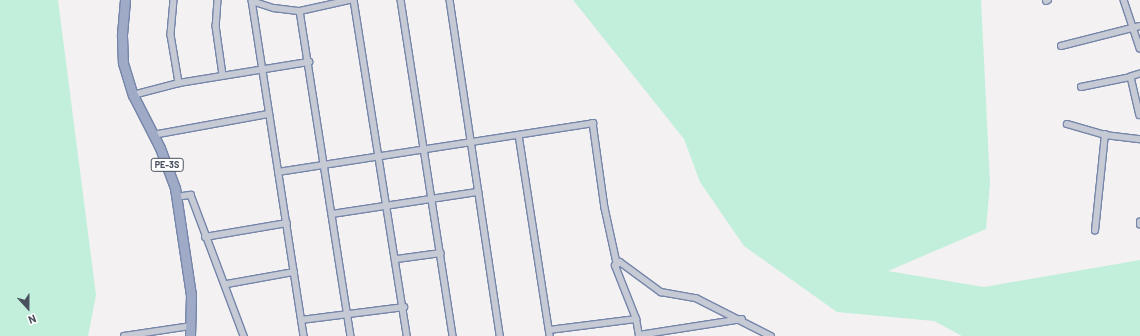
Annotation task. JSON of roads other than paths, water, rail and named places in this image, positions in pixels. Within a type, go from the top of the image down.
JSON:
[{"type":"highway","name":"PE-3S","points":[[125,0],[122,36],[123,63],[133,95],[163,155],[176,198],[190,288],[190,336]]},
{"type":"street","points":[[174,0],[171,34],[179,83]]},
{"type":"street","points":[[218,0],[216,26],[223,75]]},
{"type":"street","points":[[304,336],[252,1],[274,8],[300,10],[350,0]]},
{"type":"street","points":[[354,0],[397,259],[407,336]]},
{"type":"street","points":[[401,0],[453,336]]},
{"type":"street","points":[[450,0],[500,336]]},
{"type":"street","points":[[1124,0],[1140,48]]},
{"type":"street","points":[[300,10],[351,336]]},
{"type":"street","points":[[1061,46],[1140,26]]},
{"type":"street","points":[[133,95],[179,83],[309,62]]},
{"type":"street","points":[[1081,87],[1140,74]]},
{"type":"street","points":[[1131,77],[1140,115]]},
{"type":"street","points":[[153,135],[269,114]]},
{"type":"street","points":[[278,172],[380,158],[470,141],[593,123],[605,208],[617,262],[615,266],[636,319],[639,336],[742,319]]},
{"type":"street","points":[[1067,124],[1105,135],[1140,139]]},
{"type":"street","points":[[519,135],[550,333],[636,319]]},
{"type":"street","points":[[1095,231],[1105,135]]},
{"type":"street","points":[[332,214],[478,192]]},
{"type":"street","points":[[176,198],[191,194],[205,237],[227,284],[244,336]]},
{"type":"street","points":[[205,237],[287,222]]},
{"type":"street","points":[[397,259],[441,253]]},
{"type":"street","points":[[617,262],[622,262],[661,292],[696,298],[742,319],[771,336]]},
{"type":"street","points":[[227,284],[294,272]]},
{"type":"street","points":[[301,320],[404,307]]},
{"type":"street","points":[[124,336],[191,326]]}]
